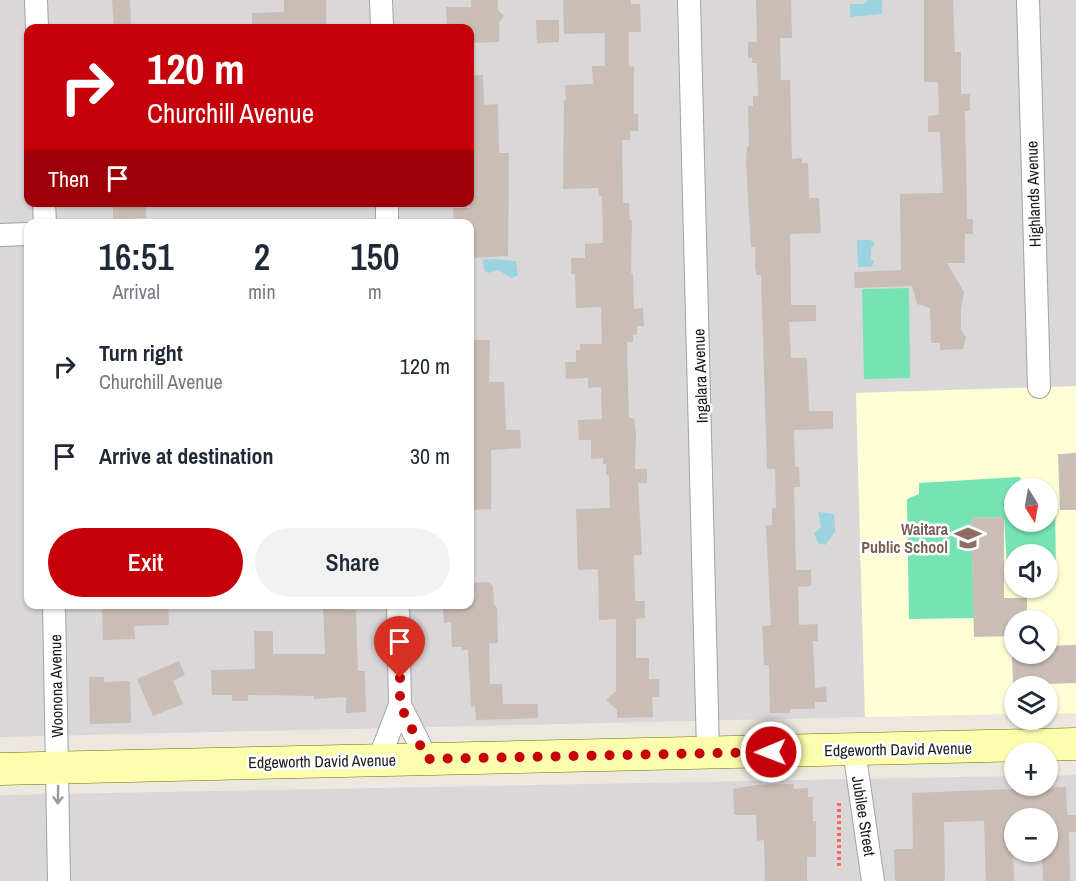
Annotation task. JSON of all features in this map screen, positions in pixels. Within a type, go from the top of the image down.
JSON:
[{"type":"main road","name":"Edgeworth David Avenue","points":[[0,769],[1076,744]]},
{"type":"street","points":[[36,0],[37,24]]},
{"type":"street","points":[[381,0],[382,24]]},
{"type":"street","name":"Ingalara Avenue","points":[[689,0],[708,674],[708,753]]},
{"type":"street","name":"Highlands Avenue","points":[[1028,0],[1039,387]]},
{"type":"street","points":[[0,235],[24,234]]},
{"type":"street","name":"Woonona Avenue","points":[[54,609],[59,881]]},
{"type":"street","points":[[379,759],[400,705],[398,609]]},
{"type":"street","points":[[400,705],[427,759]]},
{"type":"street","name":"Jubilee Street","points":[[854,750],[873,881]]},
{"type":"path","points":[[839,801],[839,868]]},
{"type":"shaded area","points":[[0,0],[1076,0],[1076,387],[856,393],[865,717],[0,737]]},
{"type":"shaded area","name":"Waitara Public School","points":[[1076,386],[1076,713],[1058,714],[1058,676],[1004,676],[1004,714],[865,717],[856,393]]},
{"type":"shaded area","points":[[1076,775],[1076,881],[0,881],[0,795],[1004,776],[1004,796],[1058,796],[1058,776]]},
{"type":"green space","points":[[909,288],[910,378],[864,379],[862,289]]},
{"type":"green space","points":[[1020,477],[1004,478],[1004,517],[971,518],[974,618],[909,619],[907,499],[919,494],[919,483]]},
{"type":"green space","points":[[1005,532],[1055,532],[1056,544],[1006,544]]},
{"type":"water","points":[[868,0],[882,0],[882,14],[850,17],[850,4],[863,4]]},
{"type":"water","points":[[857,240],[874,242],[874,246],[871,247],[871,260],[874,260],[872,267],[858,267]]},
{"type":"water","points":[[483,260],[516,261],[518,275],[512,278],[498,270],[488,273],[484,270]]},
{"type":"water","points":[[818,512],[834,514],[835,532],[825,545],[818,543],[814,533],[821,527]]},
{"type":"building","points":[[112,0],[130,0],[131,24],[114,24]]},
{"type":"building","points":[[284,0],[326,0],[326,24],[252,24],[252,13],[284,12]]},
{"type":"building","points":[[471,0],[498,0],[498,10],[504,16],[499,22],[499,42],[474,43],[474,24],[447,24],[446,7],[471,7]]},
{"type":"building","points":[[563,0],[631,0],[631,4],[640,4],[641,32],[629,32],[629,67],[634,66],[634,114],[638,114],[638,131],[630,131],[630,140],[622,140],[623,203],[629,203],[630,220],[632,220],[631,273],[633,274],[634,309],[643,308],[644,326],[637,326],[637,335],[633,335],[633,342],[627,342],[627,352],[629,418],[634,418],[636,433],[635,469],[647,469],[647,483],[638,483],[642,555],[634,555],[635,601],[645,601],[645,618],[636,619],[636,658],[649,658],[649,679],[659,679],[659,697],[652,697],[653,717],[617,718],[617,710],[606,700],[616,691],[616,619],[599,620],[598,569],[578,570],[576,509],[610,508],[609,475],[606,475],[606,464],[603,464],[603,458],[591,459],[591,440],[579,440],[578,420],[602,419],[601,387],[588,388],[588,378],[566,379],[565,362],[576,362],[576,350],[580,350],[580,344],[602,344],[601,307],[576,308],[575,274],[571,274],[571,258],[585,258],[585,244],[603,243],[602,196],[599,196],[598,188],[563,189],[564,100],[566,100],[565,85],[593,84],[592,66],[605,66],[605,33],[564,34]]},
{"type":"building","points":[[756,0],[791,0],[792,38],[780,38],[781,80],[790,80],[792,159],[802,158],[802,163],[808,163],[809,198],[819,198],[821,233],[790,234],[791,305],[816,305],[816,321],[789,322],[791,358],[807,358],[809,411],[833,411],[833,429],[794,430],[795,467],[799,467],[800,487],[794,487],[796,570],[811,570],[811,586],[798,587],[799,625],[818,624],[818,641],[813,641],[815,688],[826,687],[827,702],[815,702],[815,709],[790,709],[790,713],[770,713],[769,665],[764,665],[762,626],[771,625],[766,526],[772,525],[772,508],[776,508],[775,469],[767,469],[761,275],[757,275],[755,269],[755,247],[751,247],[746,164],[747,146],[749,146],[748,106],[753,106],[753,96],[758,96],[757,63],[752,63],[752,58],[748,58],[748,42],[757,42]]},
{"type":"building","points":[[924,0],[953,0],[955,52],[961,52],[961,94],[970,94],[970,111],[965,111],[967,219],[973,219],[973,234],[965,234],[965,263],[947,263],[964,292],[961,329],[966,338],[963,349],[940,350],[940,343],[931,343],[930,308],[917,304],[912,286],[855,288],[854,272],[901,270],[900,194],[943,193],[940,132],[928,132],[928,116],[939,115],[938,82],[924,82]]},
{"type":"building","points":[[536,20],[559,20],[559,42],[537,43]]},
{"type":"building","points":[[474,75],[483,75],[484,105],[498,104],[499,153],[509,153],[508,256],[474,258],[474,219],[454,219],[453,208],[474,207]]},
{"type":"building","points":[[113,207],[146,207],[146,218],[113,219]]},
{"type":"building","points":[[474,340],[490,340],[489,382],[504,382],[506,430],[520,430],[521,448],[491,450],[491,509],[474,510]]},
{"type":"building","points":[[1076,453],[1076,510],[1060,510],[1058,454]]},
{"type":"building","points":[[1004,517],[1004,598],[1027,598],[1027,610],[1004,610],[1004,636],[974,637],[971,518]]},
{"type":"building","points":[[488,582],[493,586],[494,604],[497,608],[498,643],[489,643],[490,684],[502,684],[503,704],[538,704],[538,718],[476,720],[475,706],[471,707],[468,650],[462,650],[462,647],[452,647],[451,622],[444,623],[443,609],[474,609],[474,583]]},
{"type":"building","points":[[102,609],[168,609],[169,625],[134,626],[135,639],[103,640]]},
{"type":"building","points":[[323,609],[356,610],[358,671],[365,671],[366,712],[346,713],[346,697],[314,699],[314,696],[248,695],[248,701],[232,701],[232,695],[212,695],[211,670],[255,669],[254,631],[273,631],[273,654],[325,654]]},
{"type":"building","points":[[1076,645],[1076,683],[1058,684],[1058,676],[1013,676],[1012,664],[1058,664],[1058,646]]},
{"type":"building","points":[[179,661],[185,675],[173,681],[183,704],[153,716],[137,679]]},
{"type":"building","points":[[89,677],[104,677],[104,682],[130,681],[131,723],[90,724]]},
{"type":"building","points":[[794,784],[794,789],[808,788],[808,797],[813,797],[816,857],[807,857],[807,881],[765,881],[764,840],[757,841],[756,815],[734,815],[733,789],[756,785]]},
{"type":"building","points":[[1058,787],[1066,787],[1067,815],[1076,815],[1076,832],[1069,832],[1070,881],[1043,881],[1042,862],[1058,862],[1058,808],[1004,808],[1004,862],[1013,862],[1014,881],[986,881],[984,821],[944,822],[945,881],[895,881],[894,849],[913,849],[912,793],[1004,789],[1004,796],[1058,796]]},
{"type":"place","name":"Waitara Public School","points":[[968,538]]},
{"type":"route","points":[[400,678],[400,705],[427,759],[771,752]]}]
